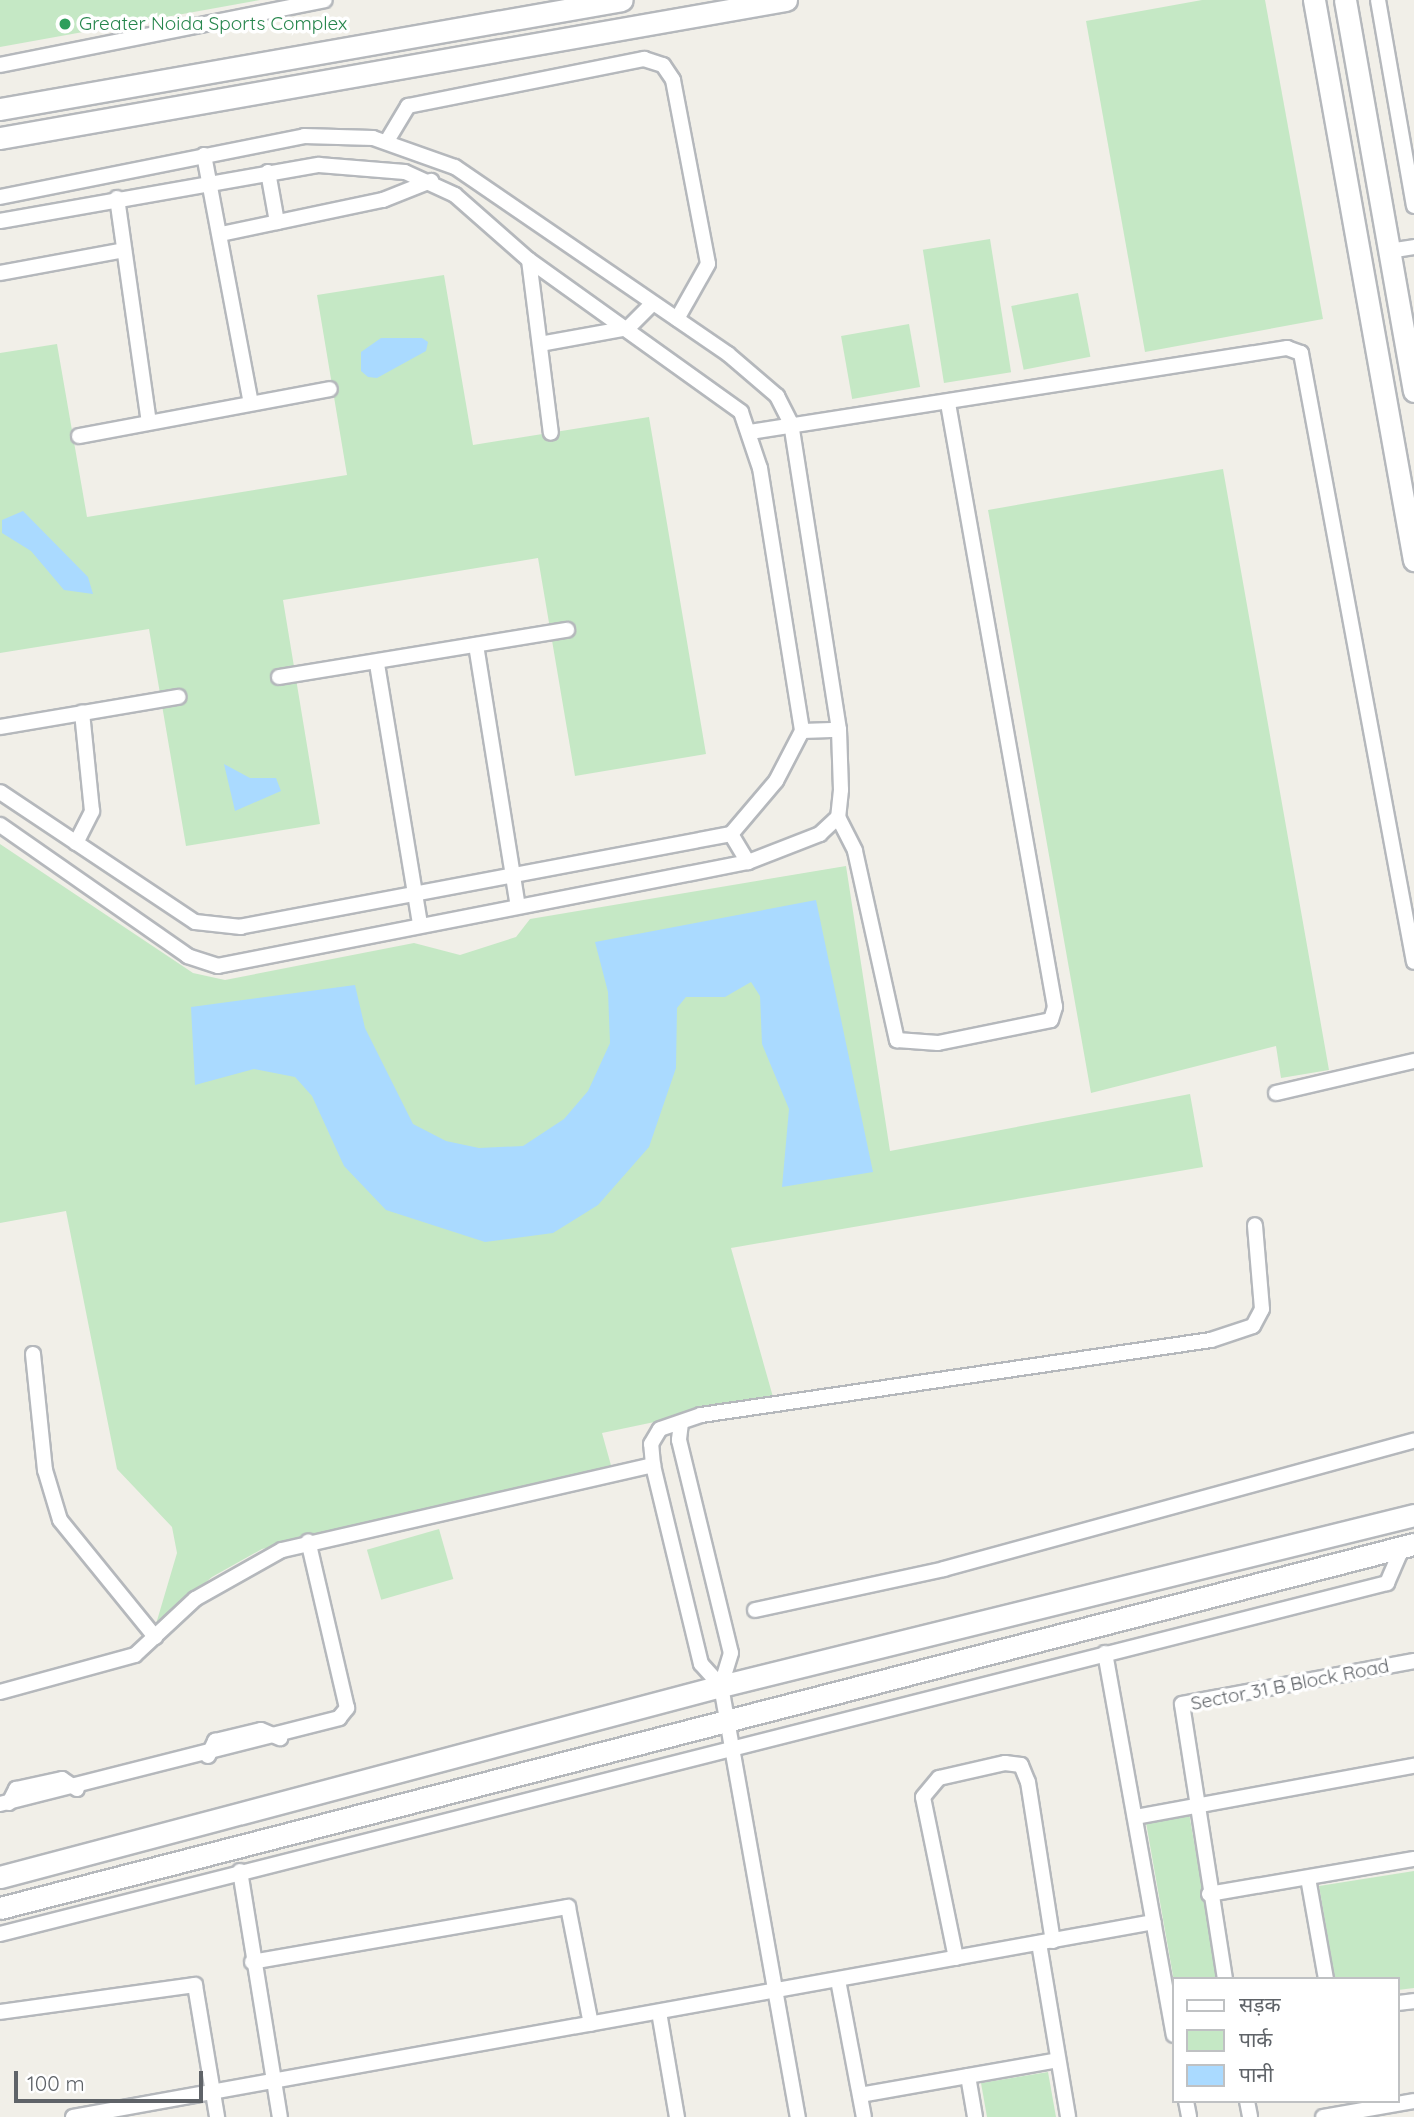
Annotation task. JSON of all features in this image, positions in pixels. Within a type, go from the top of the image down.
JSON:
[{"type":"street","points":[[0,65],[325,0]]},
{"type":"street","points":[[0,109],[622,0]]},
{"type":"street","points":[[0,138],[786,0]]},
{"type":"street","points":[[1314,0],[1414,560]]},
{"type":"street","points":[[1345,0],[1414,391]]},
{"type":"street","points":[[1378,0],[1414,206]]},
{"type":"street","points":[[387,141],[408,106],[644,59],[663,65],[673,80],[708,264],[677,319]]},
{"type":"street","points":[[0,198],[304,136],[387,141],[455,167],[677,319],[776,396],[791,423],[839,730],[838,817],[855,851],[897,1040],[938,1043],[1051,1020],[1051,980],[948,403]]},
{"type":"street","points":[[204,155],[251,403]]},
{"type":"street","points":[[0,221],[268,172],[373,165],[431,181],[530,260],[727,397],[750,432],[802,731],[776,780],[732,834],[240,927],[211,927],[0,792]]},
{"type":"street","points":[[268,172],[277,222]]},
{"type":"street","points":[[220,234],[393,198],[431,181]]},
{"type":"street","points":[[117,198],[149,422]]},
{"type":"street","points":[[1390,251],[1414,247]]},
{"type":"street","points":[[0,273],[124,250]]},
{"type":"street","points":[[530,260],[551,433]]},
{"type":"street","points":[[540,344],[628,328],[653,303]]},
{"type":"street","points":[[750,432],[791,423],[948,403],[1287,348],[1301,353],[1414,962]]},
{"type":"street","points":[[79,436],[330,389]]},
{"type":"street","points":[[279,677],[377,664],[567,630]]},
{"type":"street","points":[[476,645],[518,906]]},
{"type":"street","points":[[377,664],[420,923]]},
{"type":"street","points":[[0,727],[178,697]]},
{"type":"street","points":[[76,843],[92,811],[82,713]]},
{"type":"street","points":[[802,731],[839,730]]},
{"type":"street","points":[[0,825],[203,965],[748,862],[820,834],[838,817]]},
{"type":"street","points":[[732,834],[748,862]]},
{"type":"street","points":[[1276,1093],[1414,1061]]},
{"type":"street","points":[[722,1686],[702,1664],[653,1465],[655,1435],[681,1423],[1222,1337],[1253,1326],[1262,1309],[1255,1225]]},
{"type":"street","points":[[33,1354],[45,1470],[60,1520],[155,1637]]},
{"type":"street","points":[[681,1423],[679,1440],[731,1653],[722,1686],[727,1721],[798,2117]]},
{"type":"street","points":[[755,1611],[944,1569],[1414,1440]]},
{"type":"street","points":[[0,1692],[135,1655],[234,1573],[308,1541],[653,1465]]},
{"type":"street","points":[[0,1877],[722,1686],[1414,1515]]},
{"type":"street","points":[[4,1803],[16,1789],[62,1779],[77,1790],[208,1756],[215,1741],[261,1730],[280,1738],[326,1724],[347,1708],[308,1541]]},
{"type":"street","points":[[0,1934],[234,1872],[1387,1583],[1409,1545]]},
{"type":"street","points":[[0,1908],[1409,1545]]},
{"type":"street","points":[[1105,1653],[1172,2024]]},
{"type":"street","name":"Sector 31 B Block Road","points":[[1225,1977],[1194,1804],[1182,1704],[1414,1661]]},
{"type":"street","points":[[956,1958],[923,1797],[939,1778],[1005,1763],[1021,1765],[1028,1782],[1059,2060],[1068,2117]]},
{"type":"street","points":[[1135,1817],[1194,1804],[1414,1766]]},
{"type":"street","points":[[1209,1894],[1414,1859]]},
{"type":"street","points":[[234,1872],[280,2117]]},
{"type":"street","points":[[1308,1878],[1326,1977]]},
{"type":"street","points":[[252,1962],[568,1907],[591,2024]]},
{"type":"street","points":[[73,2117],[102,2115],[1154,1922]]},
{"type":"street","points":[[838,1980],[864,2117]]},
{"type":"street","points":[[0,2012],[195,1985],[217,2117]]},
{"type":"street","points":[[659,2012],[677,2117]]},
{"type":"street","points":[[860,2095],[1059,2060]]},
{"type":"street","points":[[968,2076],[975,2117]]},
{"type":"street","points":[[1324,2117],[1349,2110],[1400,2103]]},
{"type":"green space","name":"Greater Noida Sports Complex","points":[[0,0],[260,0],[0,47]]},
{"type":"green space","points":[[1202,0],[1265,0],[1323,319],[1145,352],[1086,21]]},
{"type":"green space","points":[[990,239],[1011,372],[944,383],[923,250]]},
{"type":"green space","points":[[444,275],[473,445],[649,417],[706,754],[575,776],[538,558],[283,600],[320,824],[186,846],[149,629],[0,653],[0,353],[57,344],[87,517],[347,475],[317,295]]},
{"type":"green space","points":[[1078,293],[1090,357],[1024,370],[1011,306]]},
{"type":"green space","points":[[909,324],[920,387],[852,399],[841,336]]},
{"type":"green space","points":[[1223,469],[1329,1070],[1281,1078],[1276,1046],[1091,1093],[988,510]]},
{"type":"green space","points":[[0,844],[193,973],[225,980],[414,943],[460,955],[516,937],[530,919],[846,866],[890,1151],[1190,1094],[1203,1167],[731,1248],[773,1397],[602,1433],[612,1469],[262,1549],[212,1577],[156,1624],[177,1553],[172,1527],[117,1469],[66,1211],[0,1223]]},
{"type":"green space","points":[[439,1529],[453,1579],[381,1600],[367,1550]]},
{"type":"green space","points":[[1189,1813],[1218,1977],[1173,1977],[1146,1821]]},
{"type":"green space","points":[[1414,1871],[1414,1988],[1400,1990],[1400,1977],[1335,1977],[1319,1886]]},
{"type":"green space","points":[[1048,2072],[1056,2117],[987,2117],[981,2083]]},
{"type":"water","points":[[381,338],[422,338],[428,342],[426,351],[377,378],[368,377],[361,371],[361,352]]},
{"type":"water","points":[[23,511],[88,577],[93,594],[64,590],[31,551],[2,533],[2,520]]},
{"type":"water","points":[[224,764],[250,778],[276,778],[281,791],[235,811]]},
{"type":"water","points":[[816,900],[873,1172],[782,1187],[789,1109],[762,1044],[760,996],[751,982],[725,997],[686,997],[677,1008],[676,1068],[649,1147],[598,1205],[553,1233],[485,1242],[386,1210],[344,1166],[312,1096],[295,1077],[254,1069],[195,1085],[191,1007],[355,985],[365,1028],[413,1124],[446,1141],[479,1148],[523,1146],[564,1119],[588,1091],[610,1043],[608,992],[595,942]]},
{"type":"place","name":"Greater Noida Sports Complex","points":[[65,24]]}]
